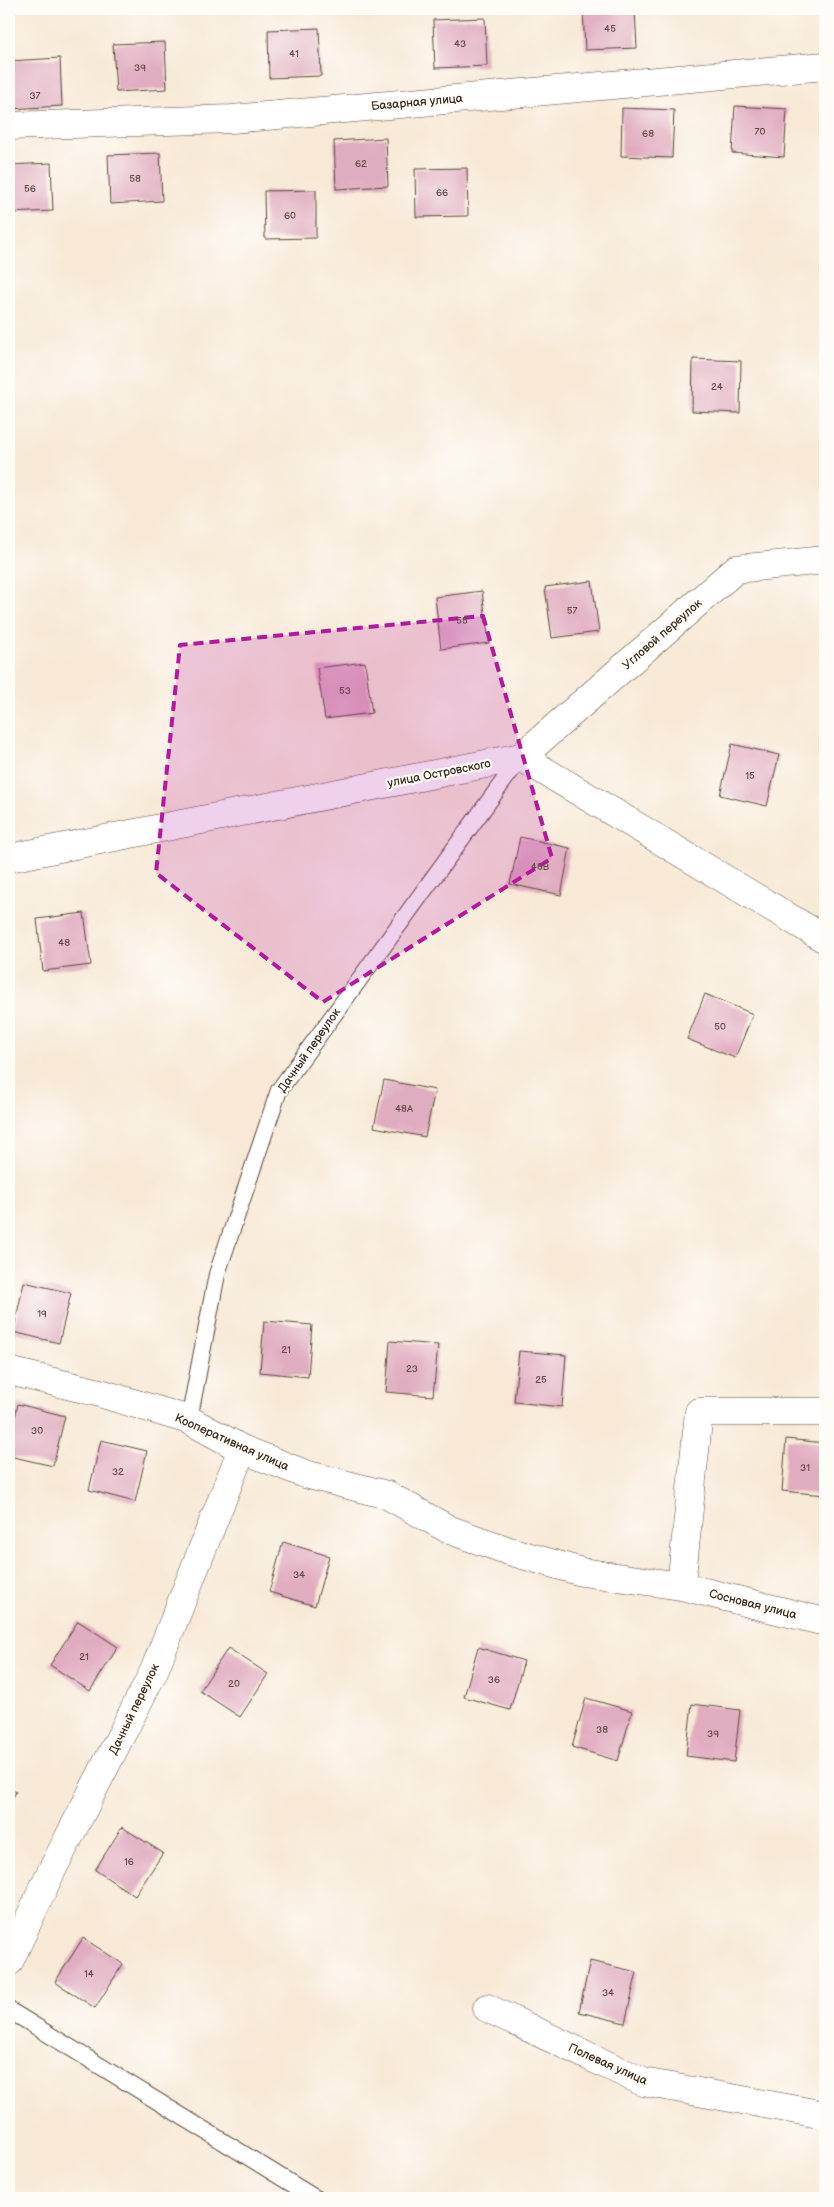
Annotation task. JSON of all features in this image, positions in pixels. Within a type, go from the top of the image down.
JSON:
[{"type":"street","name":"Базарная улица","points":[[9,126],[232,119],[825,66]]},
{"type":"street","name":"Угловой переулок","points":[[521,757],[736,569],[825,560]]},
{"type":"street","name":"улица Островского","points":[[9,858],[521,757]]},
{"type":"street","points":[[521,757],[825,940]]},
{"type":"street","name":"Кооперативная улица","points":[[9,1371],[100,1393],[189,1420],[242,1448],[305,1474],[386,1495],[450,1530],[509,1551],[582,1572],[681,1586]]},
{"type":"street","points":[[681,1586],[699,1412],[825,1412]]},
{"type":"street","name":"Дачный переулок","points":[[9,1962],[49,1876],[154,1671],[242,1448]]},
{"type":"street","name":"Сосновая улица","points":[[681,1586],[825,1622]]},
{"type":"street","name":"Полевая улица","points":[[487,2008],[643,2082],[825,2115]]},
{"type":"lane","name":"Дачный переулок","points":[[189,1420],[217,1274],[279,1090],[521,757]]},
{"type":"lane","points":[[9,2010],[315,2198]]},
{"type":"highlighted area","points":[[483,616],[552,858],[323,1002],[156,873],[180,645]]},
{"type":"building","points":[[583,9],[635,9],[637,48],[585,50]]},
{"type":"building","points":[[485,18],[487,66],[435,68],[433,20]]},
{"type":"building","points":[[319,28],[321,76],[269,78],[268,30]]},
{"type":"building","points":[[165,42],[167,89],[116,92],[113,44]]},
{"type":"building","points":[[60,58],[62,106],[10,109],[9,61]]},
{"type":"building","points":[[735,106],[787,109],[784,157],[732,153]]},
{"type":"building","points":[[622,108],[674,110],[672,158],[621,156]]},
{"type":"building","points":[[386,138],[388,186],[336,189],[334,141]]},
{"type":"building","points":[[160,153],[162,201],[110,204],[108,155]]},
{"type":"building","points":[[51,163],[53,211],[9,213],[9,165]]},
{"type":"building","points":[[467,168],[468,216],[416,217],[415,169]]},
{"type":"building","points":[[316,190],[316,238],[265,239],[264,191]]},
{"type":"building","points":[[693,359],[741,361],[740,413],[692,411]]},
{"type":"building","points":[[592,581],[599,632],[552,638],[545,587]]},
{"type":"building","points":[[482,591],[489,643],[441,649],[435,597]]},
{"type":"building","points":[[365,662],[372,713],[325,719],[317,668]]},
{"type":"building","points":[[732,744],[779,755],[767,806],[720,795]]},
{"type":"building","points":[[9,776],[12,795],[9,796]]},
{"type":"building","points":[[520,837],[570,848],[561,895],[510,884]]},
{"type":"building","points":[[84,913],[91,965],[43,971],[37,919]]},
{"type":"building","points":[[705,994],[753,1014],[735,1058],[687,1039]]},
{"type":"building","points":[[384,1080],[435,1090],[425,1137],[374,1127]]},
{"type":"building","points":[[24,1282],[71,1293],[59,1343],[13,1332]]},
{"type":"building","points":[[264,1321],[312,1325],[308,1377],[260,1372]]},
{"type":"building","points":[[390,1341],[438,1345],[433,1396],[386,1392]]},
{"type":"building","points":[[519,1351],[566,1355],[562,1407],[514,1402]]},
{"type":"building","points":[[18,1404],[65,1416],[53,1466],[9,1456],[9,1445]]},
{"type":"building","points":[[786,1439],[825,1443],[825,1495],[782,1491]]},
{"type":"building","points":[[101,1440],[147,1451],[135,1502],[89,1490]]},
{"type":"building","points":[[283,1542],[329,1556],[315,1606],[269,1592]]},
{"type":"building","points":[[78,1621],[118,1647],[90,1691],[50,1665]]},
{"type":"building","points":[[478,1647],[524,1661],[510,1710],[464,1697]]},
{"type":"building","points":[[228,1648],[268,1674],[240,1717],[200,1691]]},
{"type":"building","points":[[586,1698],[632,1711],[618,1761],[572,1747]]},
{"type":"building","points":[[692,1704],[740,1710],[734,1762],[686,1756]]},
{"type":"building","points":[[9,1788],[16,1792],[9,1804]]},
{"type":"building","points":[[122,1827],[163,1853],[135,1896],[95,1870]]},
{"type":"building","points":[[83,1938],[123,1964],[95,2008],[55,1982]]},
{"type":"building","points":[[590,1961],[637,1972],[625,2023],[579,2012]]}]
